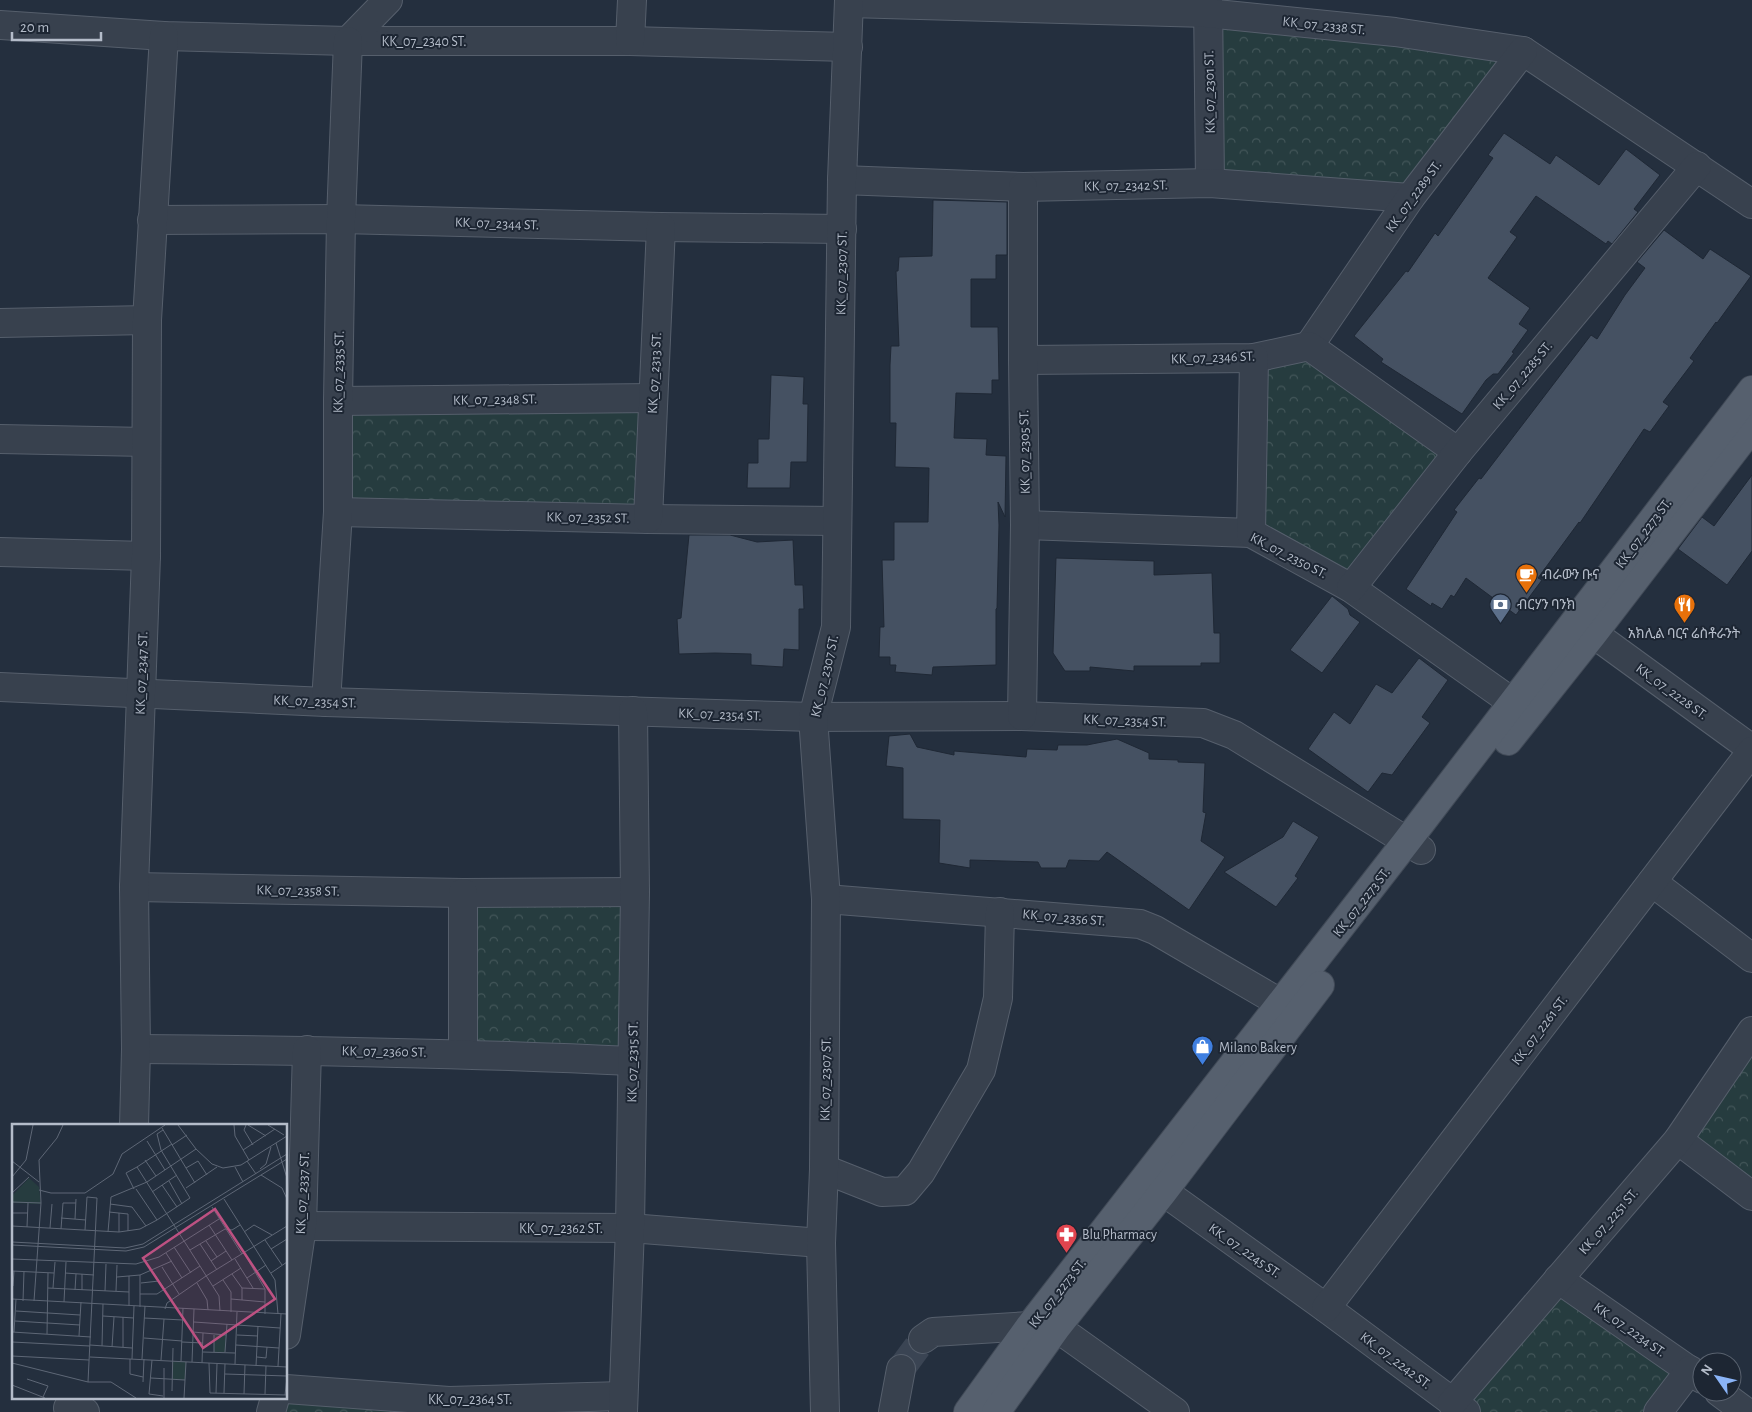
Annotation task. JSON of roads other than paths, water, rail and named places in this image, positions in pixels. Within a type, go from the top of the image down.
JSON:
[{"type":"main road","name":"KK_07_2273 ST.","points":[[968,1412],[1155,1186],[1414,846],[1584,627],[1752,390]]},
{"type":"main road","name":"KK_07_2273 ST.","points":[[1584,627],[1752,426]]},
{"type":"main road","name":"KK_07_2273 ST.","points":[[996,1412],[1042,1323]]},
{"type":"street","points":[[348,41],[388,0]]},
{"type":"street","points":[[630,40],[632,0]]},
{"type":"street","name":"KK_07_2338 ST.","points":[[849,2],[1208,7],[1395,32],[1523,52],[1752,204]]},
{"type":"street","name":"KK_07_2307 ST.","points":[[825,1412],[821,1243],[824,1169],[826,899],[812,717],[836,627],[842,180],[849,2]]},
{"type":"street","name":"KK_07_2301 ST.","points":[[1208,7],[1210,183]]},
{"type":"street","name":"KK_07_2340 ST.","points":[[0,25],[164,36],[348,41],[630,40],[848,47]]},
{"type":"street","name":"KK_07_2347 ST.","points":[[134,1124],[136,1049],[134,887],[146,556],[147,320],[164,36]]},
{"type":"street","name":"KK_07_2335 ST.","points":[[326,702],[338,512],[341,218],[348,41]]},
{"type":"street","name":"KK_07_2289 ST.","points":[[1309,346],[1410,198],[1523,52]]},
{"type":"street","name":"KK_07_2285 ST.","points":[[1351,588],[1458,452],[1697,166]]},
{"type":"street","name":"KK_07_2342 ST.","points":[[842,180],[1024,187],[1210,183],[1410,198]]},
{"type":"street","name":"KK_07_2305 ST.","points":[[1022,716],[1025,525],[1023,360],[1024,187]]},
{"type":"street","name":"KK_07_2344 ST.","points":[[152,220],[341,218],[661,227],[842,229]]},
{"type":"street","name":"KK_07_2313 ST.","points":[[648,519],[661,227]]},
{"type":"street","points":[[0,323],[147,320]]},
{"type":"street","points":[[1309,346],[1458,452]]},
{"type":"street","name":"KK_07_2346 ST.","points":[[1023,360],[1254,358],[1309,346]]},
{"type":"street","points":[[1252,533],[1254,358]]},
{"type":"street","name":"KK_07_2348 ST.","points":[[338,401],[653,398]]},
{"type":"street","points":[[0,439],[146,442]]},
{"type":"street","name":"KK_07_2352 ST.","points":[[338,512],[837,521]]},
{"type":"street","name":"KK_07_2350 ST.","points":[[1025,525],[1252,533],[1351,588],[1521,709]]},
{"type":"street","points":[[0,552],[146,556]]},
{"type":"street","name":"KK_07_2228 ST.","points":[[1584,627],[1752,750]]},
{"type":"street","name":"KK_07_2354 ST.","points":[[0,687],[326,702],[812,717],[1022,716],[1202,723],[1234,734],[1414,846]]},
{"type":"street","name":"KK_07_2315 ST.","points":[[623,1404],[630,1228],[635,892],[633,711]]},
{"type":"street","name":"KK_07_2261 ST.","points":[[1326,1308],[1752,750]]},
{"type":"street","points":[[1652,882],[1752,958]]},
{"type":"street","name":"KK_07_2358 ST.","points":[[134,887],[463,893],[635,892]]},
{"type":"street","points":[[463,893],[463,1053]]},
{"type":"street","name":"KK_07_2356 ST.","points":[[826,899],[1140,924],[1155,930],[1289,1010]]},
{"type":"street","points":[[824,1169],[882,1192],[905,1191],[921,1172],[981,1070],[998,998],[1000,912]]},
{"type":"street","name":"KK_07_2251 ST.","points":[[1459,1407],[1558,1279],[1678,1140],[1752,1031]]},
{"type":"street","name":"KK_07_2360 ST.","points":[[136,1049],[463,1053],[632,1060]]},
{"type":"street","name":"KK_07_2337 ST.","points":[[288,1321],[302,1226],[295,1192],[307,1050]]},
{"type":"street","points":[[1678,1140],[1752,1196]]},
{"type":"street","name":"KK_07_2245 ST.","points":[[1155,1186],[1326,1308]]},
{"type":"street","name":"KK_07_2362 ST.","points":[[302,1226],[630,1228],[821,1243]]},
{"type":"street","name":"KK_07_2234 ST.","points":[[1558,1279],[1692,1371]]},
{"type":"street","name":"KK_07_2242 ST.","points":[[1326,1308],[1459,1407]]},
{"type":"street","points":[[922,1339],[933,1332],[1042,1323],[1175,1412]]},
{"type":"street","points":[[893,1412],[900,1369]]},
{"type":"street","points":[[1658,1412],[1692,1378]]},
{"type":"street","name":"KK_07_2364 ST.","points":[[288,1389],[448,1407],[623,1404]]},
{"type":"street","points":[[271,1412],[275,1400]]},
{"type":"street","points":[[1732,1402],[1746,1412]]},
{"type":"tunnel","points":[[901,1369],[923,1339]]},
{"type":"place","name":"ብራውን ቡና","points":[[1526,593]]},
{"type":"place","name":"ብርሃን ባንክ","points":[[1501,623]]},
{"type":"place","name":"አክሊል ባርና ሬስቶራንት","points":[[1684,624]]},
{"type":"place","name":"Milano Bakery","points":[[1203,1066]]},
{"type":"place","name":"Blu Pharmacy","points":[[1066,1253]]}]
